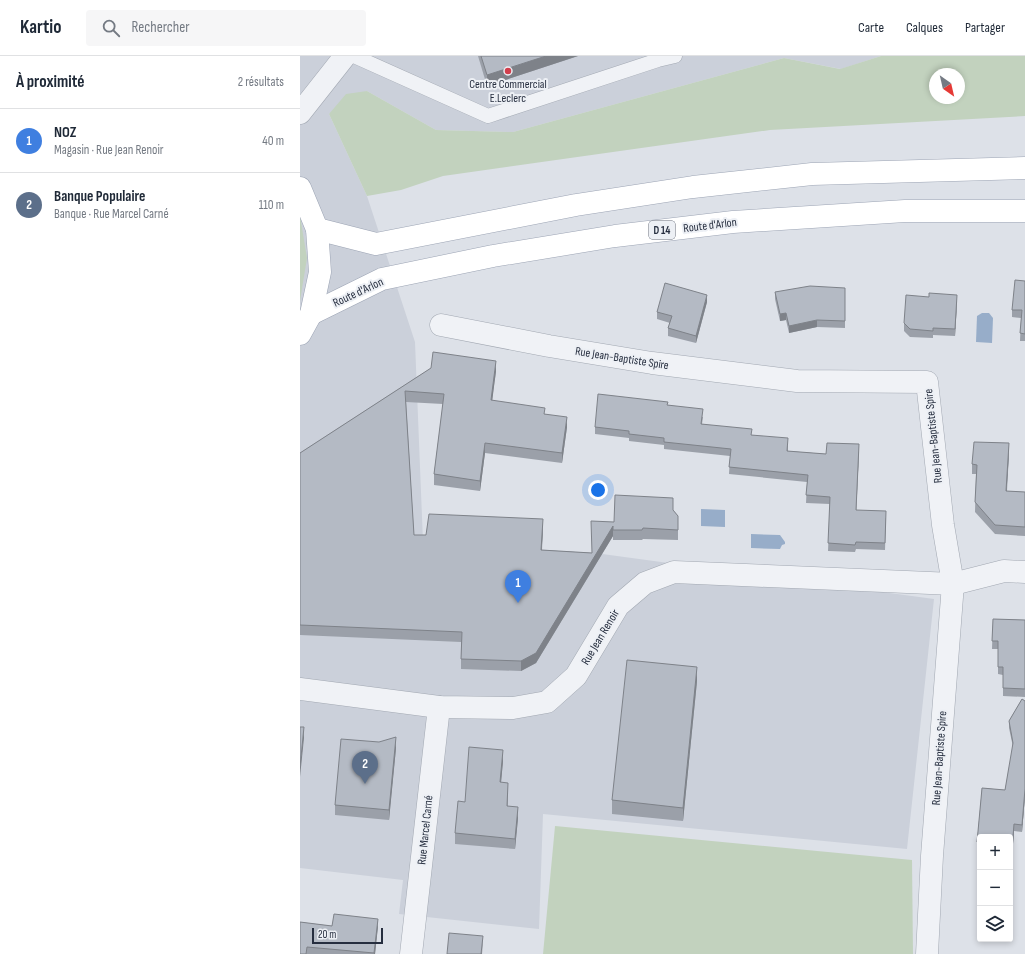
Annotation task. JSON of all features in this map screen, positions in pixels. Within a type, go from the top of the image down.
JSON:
[{"type":"main road","points":[[317,229],[376,244],[576,205],[693,187],[812,174],[1025,168]]},
{"type":"main road","points":[[300,188],[317,229],[320,272],[311,314],[300,334]]},
{"type":"main road","name":"Route d'Arlon","points":[[311,314],[382,280],[493,256],[615,236],[740,221],[905,211],[1025,211]]},
{"type":"street","points":[[300,113],[345,56]]},
{"type":"street","name":"Rue Jean-Baptiste Spire","points":[[440,325],[549,346],[652,363],[797,381],[927,382],[943,525],[953,584],[932,849],[927,954]]},
{"type":"street","name":"Rue Jean Renoir","points":[[300,689],[439,707],[513,708],[547,702],[576,676],[618,606],[645,583],[674,572],[953,584],[1004,571],[1025,572]]},
{"type":"street","name":"Rue Marcel Carné","points":[[411,954],[439,707]]},
{"type":"lane","points":[[354,56],[488,116],[658,60],[675,56]]},
{"type":"shaded area","points":[[300,56],[881,56],[841,69],[784,58],[513,132],[436,130],[367,91],[329,114],[367,196],[415,342],[423,542],[595,553],[934,599],[907,849],[543,814],[539,929],[399,914],[403,880],[300,868]]},
{"type":"green space","points":[[881,56],[1025,56],[1025,116],[770,130],[443,176],[401,190],[367,196],[329,114],[346,94],[367,91],[436,130],[513,132],[784,58],[840,69]]},
{"type":"green space","points":[[300,216],[307,258],[300,301]]},
{"type":"green space","points":[[555,826],[912,860],[913,954],[543,954]]},
{"type":"water","points":[[982,313],[989,313],[993,318],[992,343],[976,342],[977,316]]},
{"type":"water","points":[[701,509],[725,510],[725,527],[701,526]]},
{"type":"water","points":[[751,534],[780,535],[785,544],[782,545],[780,549],[751,548]]},
{"type":"building","points":[[481,56],[546,56],[487,75]]},
{"type":"building","points":[[1015,280],[1025,281],[1025,334],[1020,333],[1022,310],[1012,310]]},
{"type":"building","points":[[665,283],[707,295],[696,336],[668,328],[672,316],[657,312]]},
{"type":"building","points":[[810,286],[845,288],[845,321],[817,320],[789,326],[786,313],[780,314],[775,292]]},
{"type":"building","points":[[929,293],[957,295],[955,329],[933,328],[933,331],[910,329],[904,323],[906,295],[929,297]]},
{"type":"building","points":[[433,352],[496,361],[491,400],[545,408],[544,414],[567,417],[562,453],[485,443],[480,481],[434,474],[444,394],[405,391],[414,535],[426,535],[429,514],[543,519],[541,550],[592,553],[591,521],[614,522],[615,495],[673,498],[673,510],[678,516],[678,530],[643,528],[642,530],[613,530],[613,526],[536,653],[521,661],[461,659],[462,632],[300,625],[300,453],[431,368]]},
{"type":"building","points":[[598,394],[668,402],[667,405],[703,409],[701,424],[752,429],[751,435],[788,438],[787,451],[826,454],[827,443],[859,444],[856,510],[886,511],[885,543],[856,542],[855,545],[828,543],[830,497],[806,495],[808,475],[729,467],[731,449],[664,442],[664,438],[629,434],[629,431],[595,427]]},
{"type":"building","points":[[974,442],[1009,443],[1006,491],[1025,492],[1025,527],[995,525],[975,502],[977,465],[972,464]]},
{"type":"building","points":[[993,619],[1025,620],[1025,689],[1003,688],[1003,667],[998,667],[998,641],[992,641]]},
{"type":"building","points":[[627,660],[697,667],[683,808],[612,800]]},
{"type":"building","points":[[1022,699],[1025,701],[1025,789],[1022,825],[1014,824],[1013,836],[1013,834],[978,834],[982,788],[1005,790],[1013,743],[1009,721]]},
{"type":"building","points":[[300,727],[304,727],[300,767]]},
{"type":"building","points":[[396,737],[389,810],[335,805],[341,739],[379,742]]},
{"type":"building","points":[[469,747],[503,750],[500,782],[508,783],[507,806],[518,807],[515,839],[455,833],[458,801],[465,802]]},
{"type":"building","points":[[334,914],[378,919],[374,953],[307,947],[306,954],[300,954],[300,922],[332,926]]},
{"type":"building","points":[[449,933],[483,936],[481,954],[447,954]]},
{"type":"place","name":"Centre Commercial E.Leclerc","points":[[508,71]]},
{"type":"place","name":"NOZ","points":[[518,603]]},
{"type":"place","name":"Banque Populaire","points":[[365,784]]}]
